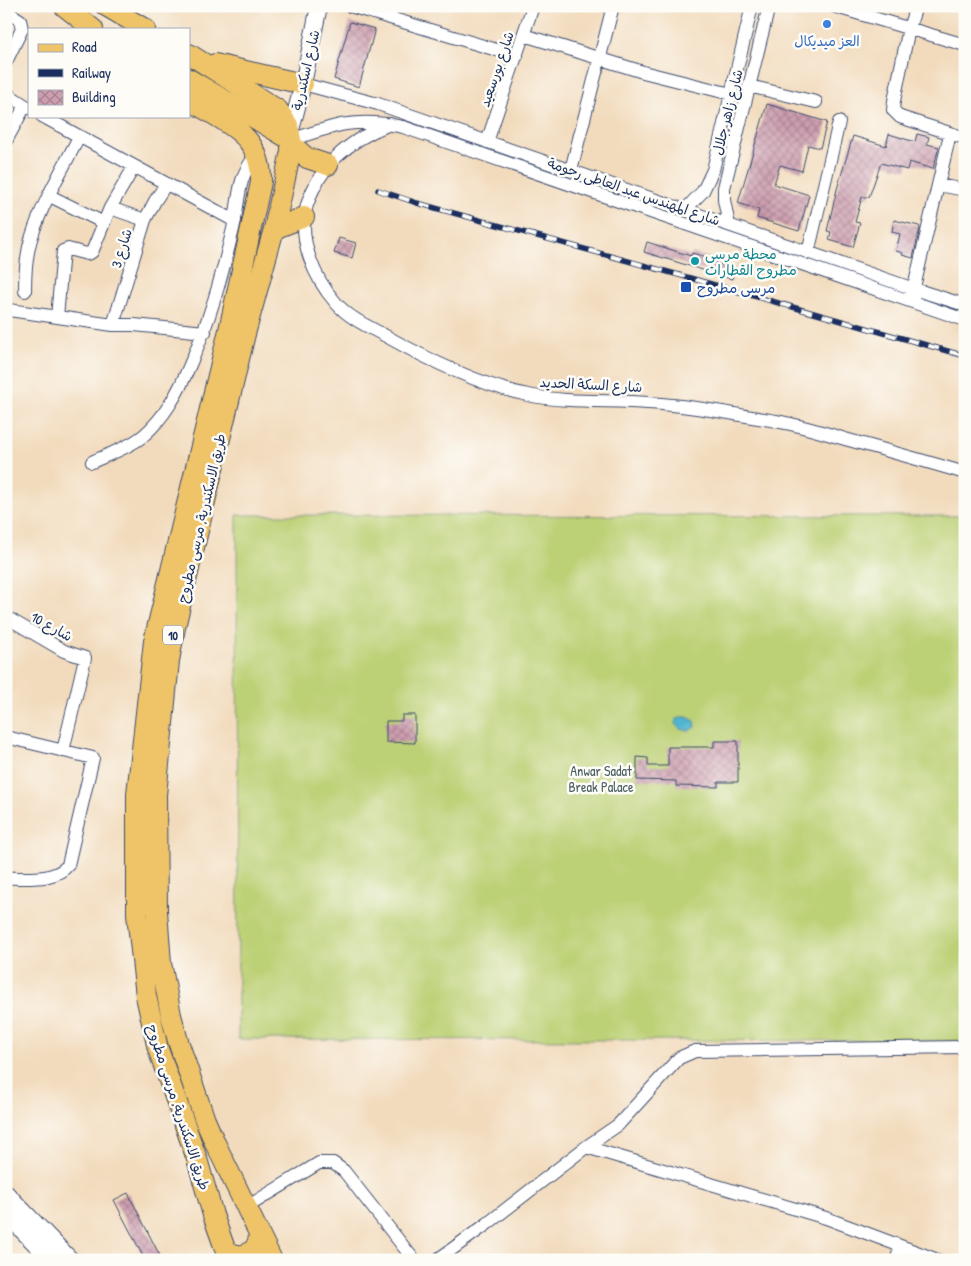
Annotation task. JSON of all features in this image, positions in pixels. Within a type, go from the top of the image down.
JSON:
[{"type":"main road","points":[[64,6],[92,28]]},
{"type":"main road","points":[[106,6],[143,28]]},
{"type":"main road","points":[[194,57],[303,84]]},
{"type":"main road","points":[[194,57],[270,104],[283,117],[291,139]]},
{"type":"main road","points":[[190,80],[291,139],[307,158],[328,165]]},
{"type":"main road","name":"طريق الاسكندرية, مرسى مطروح","points":[[190,100],[243,134],[257,154],[261,173],[259,192],[229,330],[154,641],[136,794],[137,912],[146,996],[158,1049],[198,1159],[227,1254]]},
{"type":"main road","name":"طريق الاسكندرية, مرسى مطروح","points":[[272,1260],[208,1126],[185,1065],[171,1015],[158,937],[156,795],[169,662],[175,627],[245,334],[274,229],[291,139]]},
{"type":"main road","points":[[274,229],[304,218]]},
{"type":"main road","points":[[227,1254],[248,1253],[257,1245],[259,1232]]},
{"type":"street","name":"شارع اسكندرية","points":[[291,139],[319,6]]},
{"type":"street","points":[[350,6],[517,56]]},
{"type":"street","name":"شارع بورسعيد","points":[[487,142],[533,6]]},
{"type":"street","points":[[571,170],[613,6]]},
{"type":"street","name":"شارع زاهر جلال","points":[[685,210],[703,190],[713,170],[752,6]]},
{"type":"street","name":"شارع زاهر جلال","points":[[729,225],[724,200],[724,188],[768,6]]},
{"type":"street","points":[[834,6],[965,45]]},
{"type":"street","points":[[916,6],[909,28],[893,106],[896,114],[900,117],[965,138]]},
{"type":"street","points":[[6,11],[18,18],[22,24],[22,29],[6,62]]},
{"type":"street","points":[[524,35],[600,60],[731,94]]},
{"type":"street","name":"شارع المهندس عبد العاطى رحومة","points":[[303,84],[378,104],[914,290],[965,305]]},
{"type":"street","points":[[749,86],[816,102]]},
{"type":"street","points":[[6,93],[27,107],[6,141]]},
{"type":"street","points":[[46,118],[235,222]]},
{"type":"street","name":"شارع المهندس عبد العاطى رحومة","points":[[291,139],[343,124],[366,122],[403,127],[965,320]]},
{"type":"street","points":[[808,253],[839,122]]},
{"type":"street","name":"شارع السكة الحديد","points":[[390,124],[362,136],[338,154],[328,165],[314,187],[304,218],[305,241],[312,264],[322,286],[337,304],[356,320],[439,363],[510,391],[546,398],[657,403],[783,422],[965,473]]},
{"type":"street","points":[[911,303],[950,134]]},
{"type":"street","points":[[25,290],[25,272],[30,245],[38,219],[79,137]]},
{"type":"street","points":[[92,462],[130,444],[154,426],[163,416],[183,382],[205,332],[220,283],[235,222],[242,176],[257,154]]},
{"type":"street","points":[[57,317],[63,251],[68,249],[90,254],[110,208],[134,167]]},
{"type":"street","name":"شارع 3","points":[[112,325],[145,220],[166,184]]},
{"type":"street","points":[[939,184],[965,190]]},
{"type":"street","points":[[632,206],[636,194]]},
{"type":"street","points":[[50,196],[104,223]]},
{"type":"street","points":[[110,208],[145,220]]},
{"type":"street","points":[[9,310],[112,325],[134,325],[205,332]]},
{"type":"street","name":"شارع 10","points":[[6,617],[64,650],[85,658],[63,751]]},
{"type":"street","points":[[6,737],[93,758],[71,860],[64,870],[53,876],[6,878]]},
{"type":"street","points":[[438,1260],[586,1147],[618,1125],[679,1058],[695,1051],[965,1047]]},
{"type":"street","points":[[586,1147],[826,1218],[938,1260]]},
{"type":"street","points":[[246,1206],[319,1163],[333,1163],[344,1171],[414,1260]]},
{"type":"street","points":[[6,1193],[71,1260]]},
{"type":"street","points":[[6,1214],[51,1260]]},
{"type":"street","points":[[896,1260],[900,1246]]},
{"type":"green space","name":"Anwar Sadat Break Palace","points":[[237,515],[965,516],[965,1041],[238,1039]]},
{"type":"water","points":[[681,717],[687,717],[695,721],[696,727],[689,731],[681,729],[675,724],[676,720]]},
{"type":"building","points":[[350,22],[375,29],[359,87],[334,79]]},
{"type":"building","points":[[767,104],[827,122],[820,148],[808,145],[802,171],[780,165],[774,184],[809,195],[799,231],[757,218],[759,210],[738,203]]},
{"type":"building","points":[[889,134],[915,142],[917,134],[929,137],[927,144],[939,147],[933,169],[909,162],[907,170],[881,163],[869,197],[862,197],[855,222],[860,223],[853,247],[829,240],[831,232],[827,231],[853,136],[886,146]]},
{"type":"building","points":[[894,220],[919,226],[920,228],[913,258],[896,251],[900,234],[892,232]]},
{"type":"building","points":[[339,238],[356,243],[352,258],[334,253]]},
{"type":"building","name":"محطة مرسى مطروح القطارات","points":[[647,242],[691,256],[692,253],[717,260],[716,263],[735,269],[732,279],[644,252]]},
{"type":"building","points":[[402,715],[415,715],[415,743],[386,742],[386,721],[402,721]]},
{"type":"building","points":[[714,741],[738,741],[738,782],[718,782],[718,787],[676,786],[676,781],[637,780],[637,757],[648,758],[648,766],[668,766],[668,747],[714,747]]},
{"type":"building","points":[[128,1193],[162,1260],[145,1260],[114,1200]]},
{"type":"railway","points":[[378,190],[417,203],[965,356]]},
{"type":"place","name":"العز ميديكال","points":[[827,24]]},
{"type":"place","name":"محطة مرسى مطروح القطارات","points":[[695,261]]},
{"type":"place","name":"مرسى مطروح","points":[[686,287]]}]
